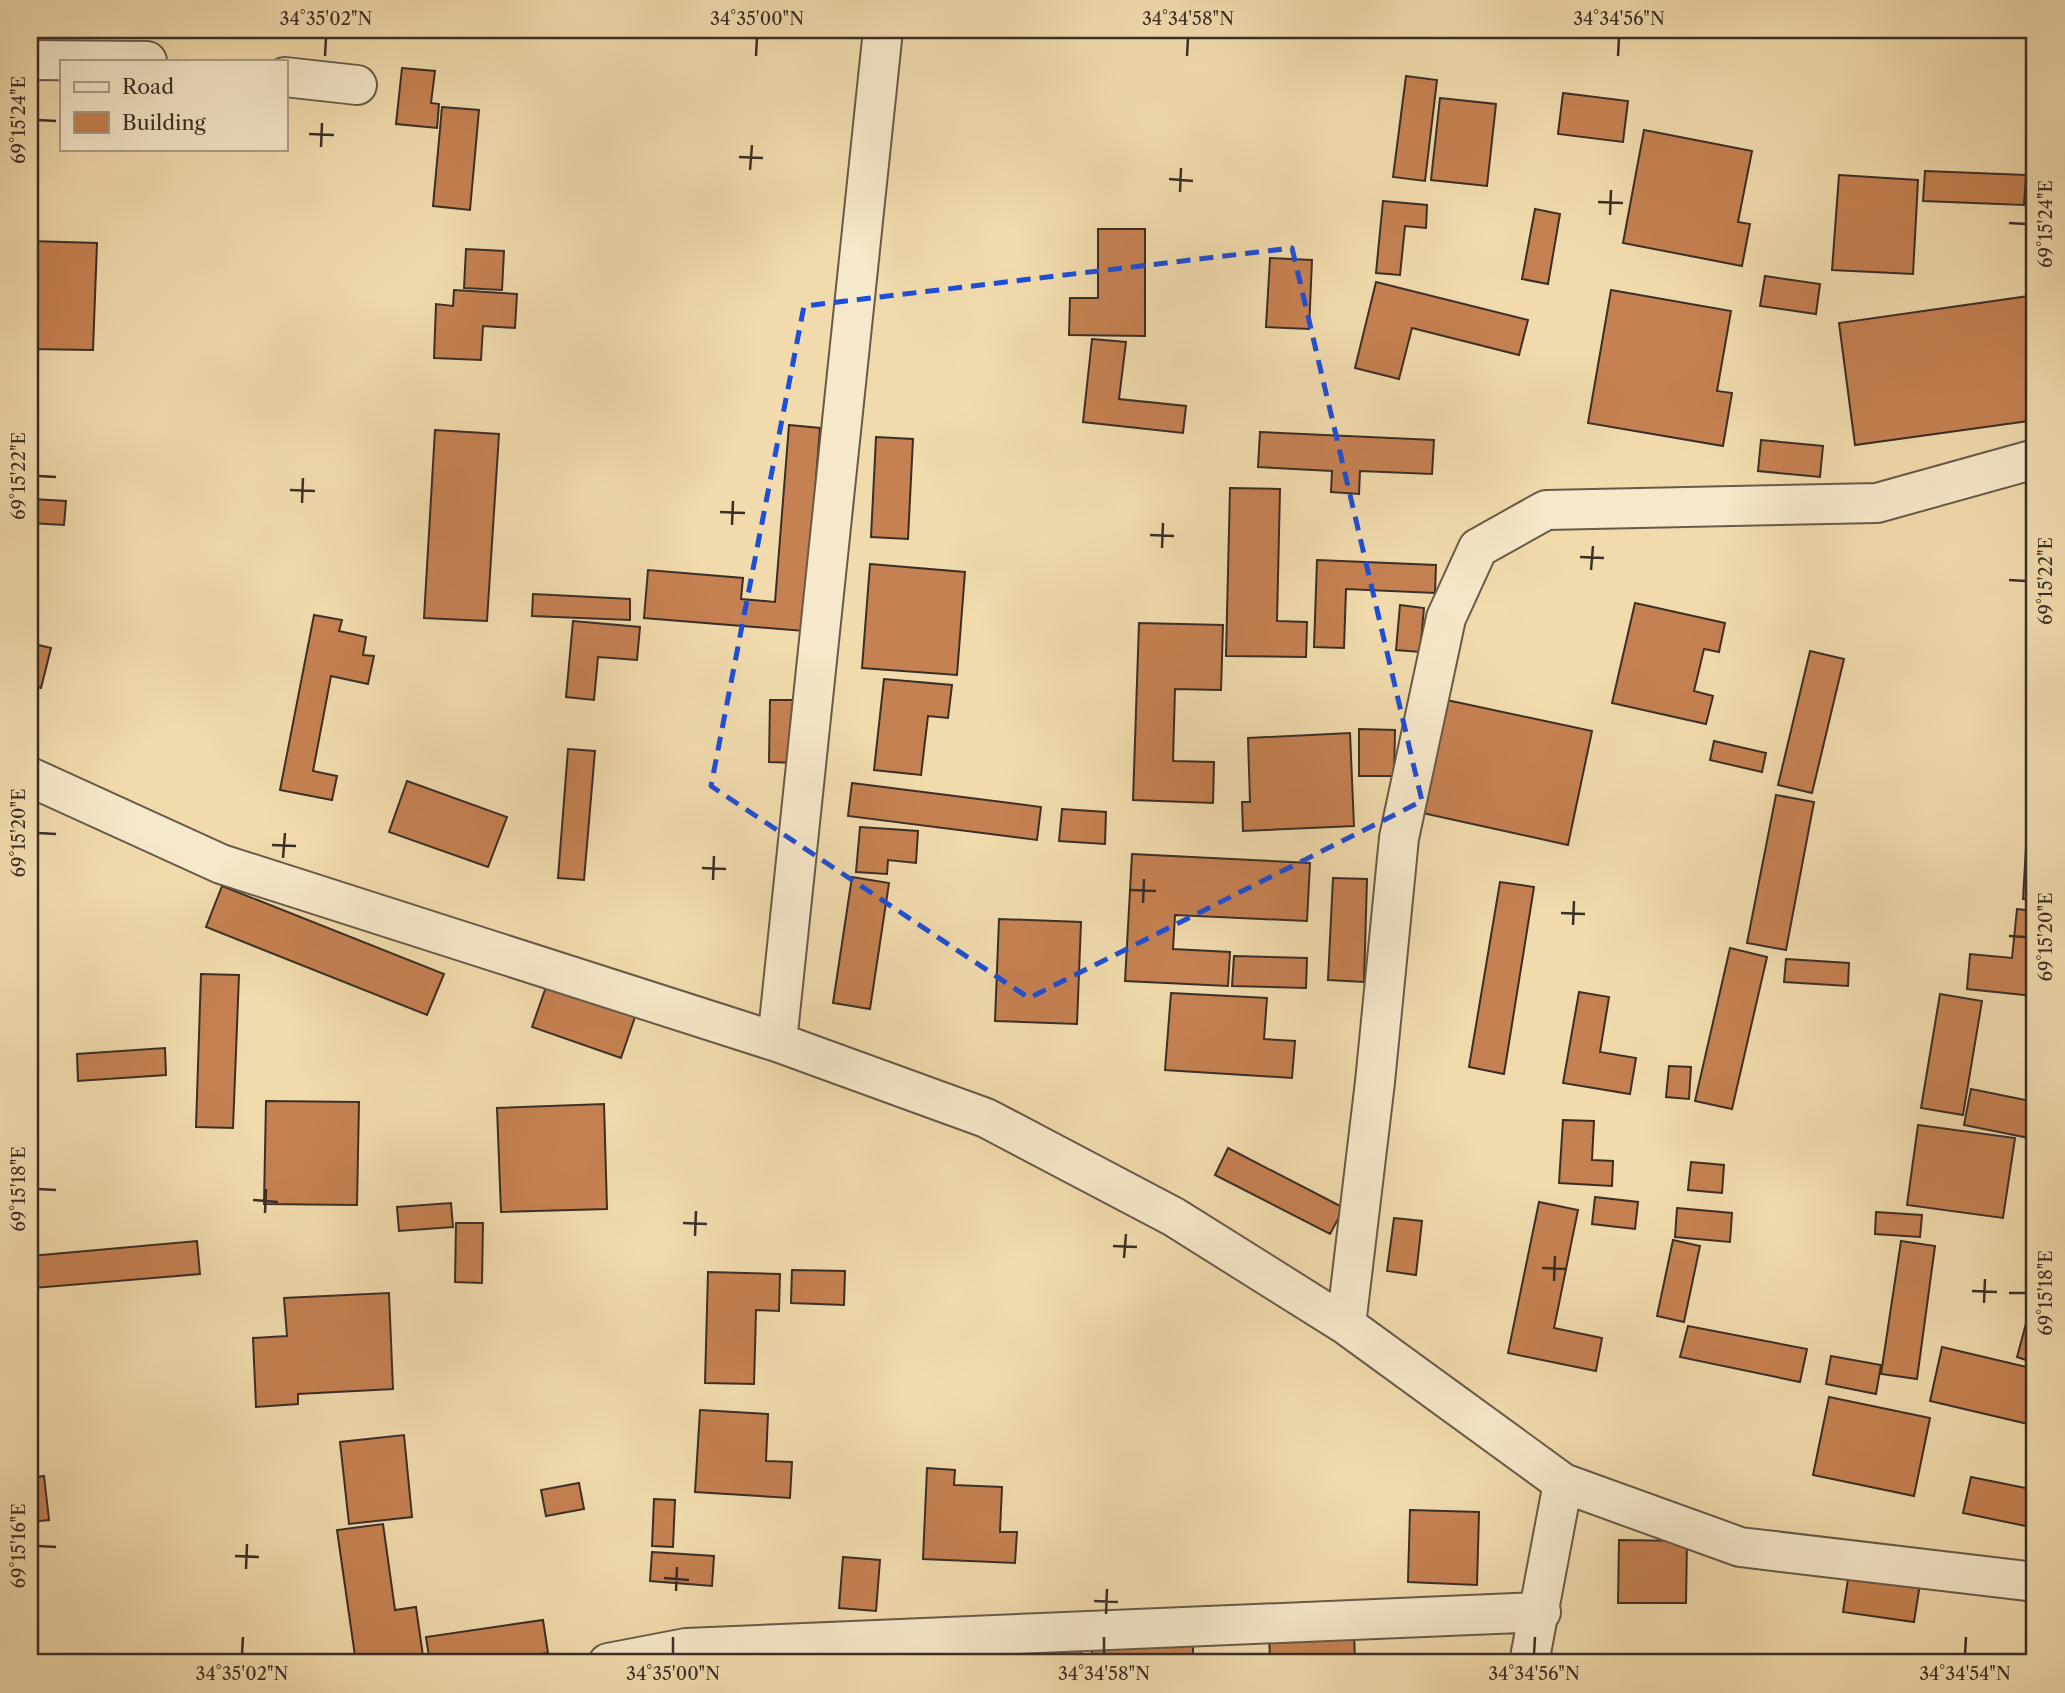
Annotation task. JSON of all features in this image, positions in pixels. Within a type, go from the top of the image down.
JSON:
[{"type":"street","points":[[777,1042],[883,30]]},
{"type":"street","points":[[30,60],[60,60]]},
{"type":"street","points":[[287,77],[357,85]]},
{"type":"street","points":[[1346,1325],[1375,1082],[1399,838],[1446,618],[1478,548],[1546,510],[1877,503],[2035,459]]},
{"type":"street","points":[[30,777],[221,864],[777,1042],[986,1118],[1174,1217],[1346,1325],[1563,1483],[1740,1547],[2035,1582]]},
{"type":"street","points":[[1529,1663],[1541,1612],[1563,1483]]},
{"type":"street","points":[[608,1663],[685,1648],[1541,1612]]},
{"type":"highlighted area","points":[[1292,248],[1422,801],[1029,998],[711,786],[804,306]]},
{"type":"building","points":[[169,30],[196,30],[196,38],[169,37]]},
{"type":"building","points":[[402,68],[435,71],[431,103],[439,104],[437,128],[396,124]]},
{"type":"building","points":[[1406,76],[1437,80],[1425,181],[1393,177]]},
{"type":"building","points":[[1563,93],[1628,101],[1623,142],[1558,134]]},
{"type":"building","points":[[1440,98],[1496,104],[1487,186],[1431,180]]},
{"type":"building","points":[[442,107],[479,110],[470,210],[433,206]]},
{"type":"building","points":[[1644,130],[1752,151],[1738,222],[1750,224],[1742,266],[1623,243]]},
{"type":"building","points":[[1925,171],[2026,175],[2024,205],[1923,201]]},
{"type":"building","points":[[1839,175],[1918,180],[1913,274],[1832,270]]},
{"type":"building","points":[[1383,201],[1427,205],[1426,228],[1405,226],[1400,275],[1376,273]]},
{"type":"building","points":[[1535,209],[1560,214],[1548,284],[1522,279]]},
{"type":"building","points":[[1098,229],[1145,229],[1145,336],[1069,335],[1070,298],[1098,298]]},
{"type":"building","points":[[30,241],[97,243],[93,350],[30,349]]},
{"type":"building","points":[[466,249],[504,251],[502,290],[464,288]]},
{"type":"building","points":[[1270,258],[1312,260],[1309,329],[1266,327]]},
{"type":"building","points":[[1765,276],[1820,284],[1816,314],[1760,306]]},
{"type":"building","points":[[1376,282],[1528,320],[1519,355],[1412,328],[1399,379],[1355,368]]},
{"type":"building","points":[[454,290],[517,294],[515,328],[483,326],[481,360],[434,358],[436,304],[453,306]]},
{"type":"building","points":[[1611,290],[1731,311],[1717,391],[1732,393],[1723,446],[1588,423]]},
{"type":"building","points":[[2029,296],[2035,339],[2035,420],[1855,445],[1839,323]]},
{"type":"building","points":[[1092,339],[1126,342],[1119,399],[1186,406],[1183,433],[1083,422]]},
{"type":"building","points":[[789,425],[820,428],[804,631],[644,618],[648,570],[743,578],[741,599],[775,602]]},
{"type":"building","points":[[435,430],[499,434],[487,621],[424,618]]},
{"type":"building","points":[[1260,432],[1434,440],[1432,474],[1360,471],[1359,494],[1331,492],[1332,471],[1258,467]]},
{"type":"building","points":[[876,437],[913,439],[908,539],[871,537]]},
{"type":"building","points":[[1761,440],[1823,446],[1820,477],[1758,471]]},
{"type":"building","points":[[1230,488],[1280,489],[1277,621],[1307,622],[1306,657],[1226,656]]},
{"type":"building","points":[[32,499],[66,501],[64,525],[30,523]]},
{"type":"building","points":[[1317,560],[1436,565],[1435,593],[1346,589],[1344,648],[1314,647]]},
{"type":"building","points":[[870,564],[965,572],[957,675],[862,668]]},
{"type":"building","points":[[533,594],[630,599],[630,620],[532,616]]},
{"type":"building","points":[[1635,603],[1725,623],[1719,652],[1704,649],[1694,691],[1713,696],[1706,724],[1612,703]]},
{"type":"building","points":[[1400,605],[1424,608],[1420,652],[1396,650]]},
{"type":"building","points":[[314,615],[342,620],[339,631],[366,637],[363,655],[374,656],[368,684],[331,676],[313,771],[337,776],[332,800],[280,790]]},
{"type":"building","points":[[573,621],[640,627],[637,660],[598,657],[594,700],[566,697]]},
{"type":"building","points":[[1139,623],[1223,625],[1221,690],[1175,689],[1173,761],[1214,762],[1213,803],[1133,800]]},
{"type":"building","points":[[30,643],[51,648],[41,688],[30,685]]},
{"type":"building","points":[[1810,651],[1844,659],[1812,793],[1778,785]]},
{"type":"building","points":[[884,679],[952,685],[948,718],[928,716],[921,775],[874,770]]},
{"type":"building","points":[[1442,699],[1592,731],[1568,845],[1418,812]]},
{"type":"building","points":[[770,700],[798,700],[797,763],[769,762]]},
{"type":"building","points":[[2033,725],[2035,726],[2035,771],[2029,770]]},
{"type":"building","points":[[1359,729],[1395,730],[1394,776],[1359,776]]},
{"type":"building","points":[[1350,733],[1354,826],[1243,831],[1242,802],[1250,802],[1248,738]]},
{"type":"building","points":[[1714,741],[1766,753],[1762,772],[1710,760]]},
{"type":"building","points":[[568,749],[595,751],[584,880],[558,878]]},
{"type":"building","points":[[2030,778],[2035,778],[2035,899],[2023,899]]},
{"type":"building","points":[[407,781],[507,817],[488,867],[389,832]]},
{"type":"building","points":[[852,783],[1041,807],[1037,840],[848,816]]},
{"type":"building","points":[[1776,795],[1814,802],[1786,950],[1747,943]]},
{"type":"building","points":[[1062,809],[1106,812],[1105,844],[1059,841]]},
{"type":"building","points":[[860,827],[918,831],[916,863],[888,860],[887,874],[856,872]]},
{"type":"building","points":[[1132,854],[1310,863],[1307,921],[1175,915],[1173,949],[1230,952],[1228,986],[1125,981]]},
{"type":"building","points":[[852,877],[889,883],[870,1009],[833,1003]]},
{"type":"building","points":[[1333,878],[1367,879],[1364,982],[1328,980]]},
{"type":"building","points":[[1500,882],[1534,887],[1504,1074],[1469,1067]]},
{"type":"building","points":[[222,886],[444,974],[427,1015],[206,927]]},
{"type":"building","points":[[2017,909],[2035,911],[2035,996],[1967,989],[1970,954],[2012,958]]},
{"type":"building","points":[[999,919],[1081,922],[1077,1024],[995,1021]]},
{"type":"building","points":[[1730,948],[1767,957],[1732,1109],[1695,1101]]},
{"type":"building","points":[[1234,956],[1307,958],[1306,988],[1232,986]]},
{"type":"building","points":[[1786,959],[1849,963],[1848,986],[1784,982]]},
{"type":"building","points":[[201,974],[239,975],[233,1128],[196,1127]]},
{"type":"building","points":[[547,984],[636,1014],[621,1058],[532,1027]]},
{"type":"building","points":[[1579,992],[1609,997],[1600,1052],[1636,1058],[1630,1094],[1563,1083]]},
{"type":"building","points":[[1171,993],[1267,998],[1264,1039],[1295,1041],[1292,1078],[1165,1070]]},
{"type":"building","points":[[1940,994],[1982,1001],[1963,1115],[1921,1108]]},
{"type":"building","points":[[165,1048],[166,1075],[78,1081],[77,1054]]},
{"type":"building","points":[[1669,1066],[1691,1067],[1689,1099],[1666,1097]]},
{"type":"building","points":[[1971,1089],[2035,1102],[2029,1138],[1964,1125]]},
{"type":"building","points":[[266,1101],[359,1102],[357,1205],[264,1204]]},
{"type":"building","points":[[604,1104],[607,1209],[501,1212],[497,1108]]},
{"type":"building","points":[[1563,1120],[1594,1121],[1592,1160],[1613,1161],[1612,1186],[1559,1183]]},
{"type":"building","points":[[1918,1125],[2015,1138],[2003,1218],[1907,1205]]},
{"type":"building","points":[[2035,1135],[2035,1169],[2029,1167]]},
{"type":"building","points":[[1228,1148],[1344,1208],[1330,1234],[1215,1175]]},
{"type":"building","points":[[1691,1162],[1724,1165],[1722,1193],[1688,1190]]},
{"type":"building","points":[[1595,1197],[1638,1202],[1635,1229],[1592,1224]]},
{"type":"building","points":[[1539,1202],[1578,1210],[1554,1328],[1602,1338],[1596,1371],[1508,1353]]},
{"type":"building","points":[[451,1203],[453,1227],[399,1231],[397,1207]]},
{"type":"building","points":[[1677,1208],[1732,1213],[1730,1242],[1675,1237]]},
{"type":"building","points":[[1876,1212],[1922,1215],[1920,1237],[1875,1234]]},
{"type":"building","points":[[1394,1218],[1422,1221],[1416,1275],[1387,1271]]},
{"type":"building","points":[[456,1223],[483,1223],[482,1283],[455,1282]]},
{"type":"building","points":[[1673,1240],[1700,1246],[1684,1322],[1657,1316]]},
{"type":"building","points":[[197,1241],[200,1274],[34,1288],[31,1256]]},
{"type":"building","points":[[1901,1241],[1935,1246],[1917,1379],[1881,1374]]},
{"type":"building","points":[[792,1270],[845,1271],[844,1305],[791,1303]]},
{"type":"building","points":[[708,1272],[780,1274],[779,1311],[756,1310],[754,1384],[705,1383]]},
{"type":"building","points":[[30,1292],[33,1292],[34,1318],[30,1318]]},
{"type":"building","points":[[389,1293],[393,1389],[298,1394],[298,1404],[256,1407],[253,1338],[287,1336],[284,1298]]},
{"type":"building","points":[[2031,1305],[2035,1306],[2035,1363],[2017,1357]]},
{"type":"building","points":[[1688,1326],[1807,1349],[1800,1382],[1680,1357]]},
{"type":"building","points":[[1942,1347],[2035,1369],[2035,1393],[2028,1424],[1930,1401]]},
{"type":"building","points":[[1831,1356],[1881,1365],[1876,1394],[1826,1384]]},
{"type":"building","points":[[1829,1397],[1930,1418],[1914,1496],[1813,1475]]},
{"type":"building","points":[[700,1410],[768,1414],[766,1461],[792,1462],[790,1498],[695,1492]]},
{"type":"building","points":[[404,1435],[412,1517],[349,1524],[340,1442]]},
{"type":"building","points":[[927,1468],[955,1470],[954,1485],[1002,1487],[1000,1532],[1017,1532],[1015,1563],[923,1559]]},
{"type":"building","points":[[44,1476],[49,1520],[30,1522],[30,1478]]},
{"type":"building","points":[[1971,1477],[2035,1490],[2035,1528],[1963,1513]]},
{"type":"building","points":[[579,1483],[584,1509],[546,1516],[541,1490]]},
{"type":"building","points":[[654,1499],[675,1500],[673,1547],[652,1546]]},
{"type":"building","points":[[1410,1510],[1479,1512],[1477,1585],[1408,1582]]},
{"type":"building","points":[[383,1524],[395,1610],[416,1607],[424,1663],[356,1663],[337,1530]]},
{"type":"building","points":[[1619,1540],[1687,1541],[1686,1603],[1618,1603]]},
{"type":"building","points":[[652,1552],[714,1556],[712,1586],[650,1581]]},
{"type":"building","points":[[843,1557],[880,1560],[876,1611],[839,1608]]},
{"type":"building","points":[[1850,1566],[1921,1577],[1914,1622],[1843,1612]]},
{"type":"building","points":[[543,1620],[548,1653],[476,1663],[430,1663],[426,1637]]},
{"type":"building","points":[[1354,1630],[1355,1663],[1270,1663],[1269,1632]]},
{"type":"building","points":[[1092,1638],[1193,1639],[1193,1663],[1092,1663]]},
{"type":"building","points":[[1054,1642],[1082,1642],[1081,1663],[1054,1663]]}]
